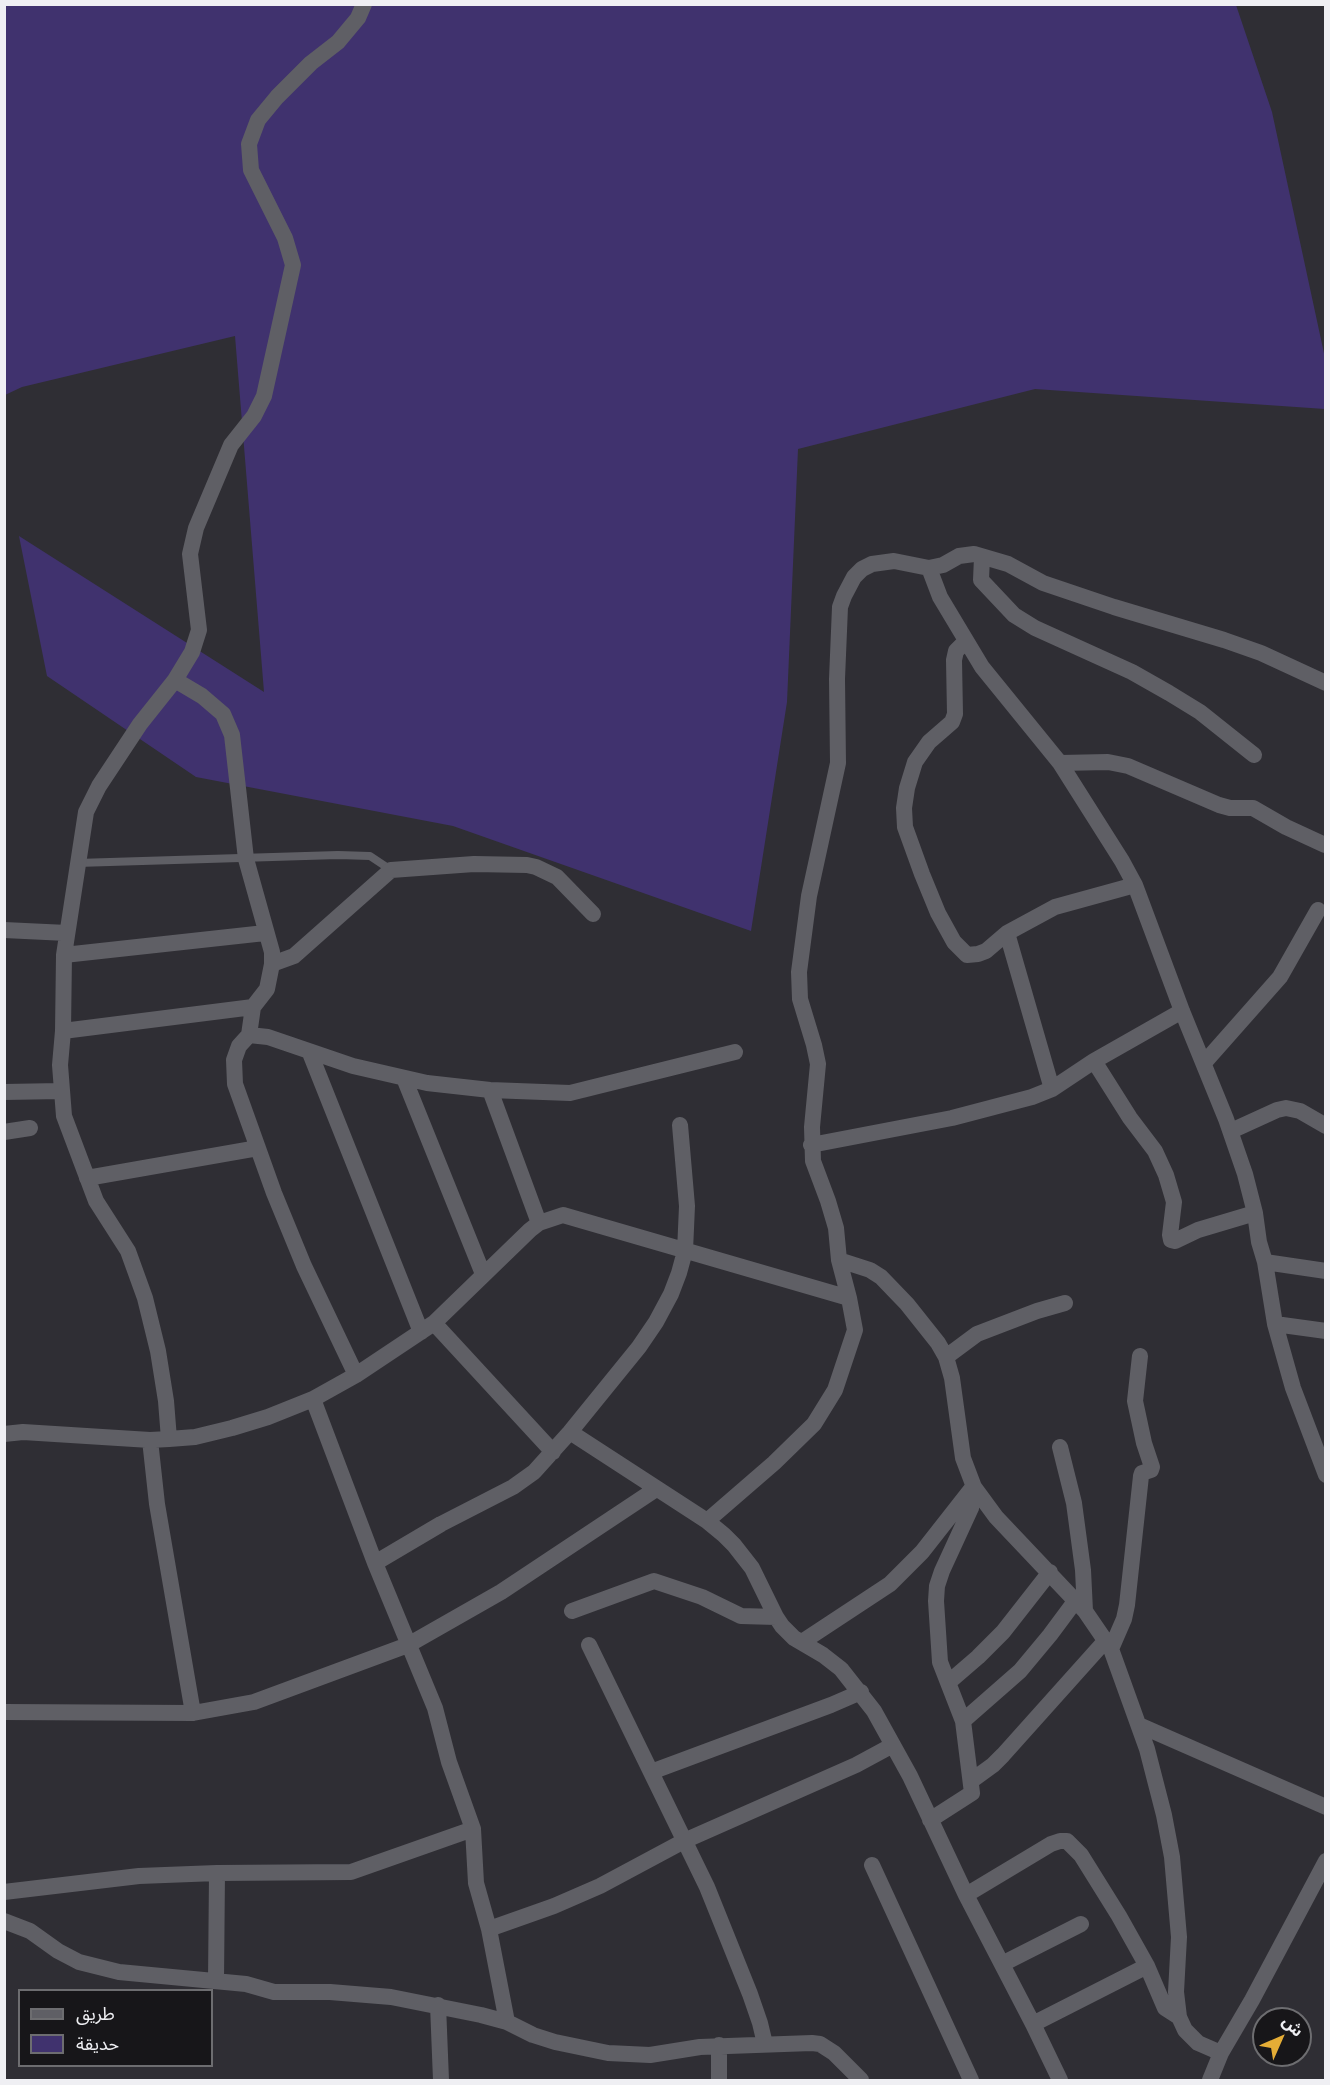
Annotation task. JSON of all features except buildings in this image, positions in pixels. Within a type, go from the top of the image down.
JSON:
[{"type":"street","points":[[169,1439],[158,1351],[145,1298],[128,1251],[101,1211],[64,1116],[60,1091],[60,1065],[64,955],[84,819],[89,804],[140,724],[174,680],[192,652],[198,630],[190,554],[196,528],[231,445],[254,416],[264,396],[293,265],[285,238],[251,170],[249,144],[258,120],[311,63],[338,42],[358,18],[364,4]]},
{"type":"street","points":[[707,1521],[774,1463],[814,1424],[835,1390],[855,1330],[838,1260],[836,1228],[813,1161],[811,1145],[818,1064],[800,999],[799,972],[809,896],[838,763],[836,702],[840,607],[851,581],[866,567],[882,562],[894,561],[929,568],[970,554],[1008,564],[1043,583],[1114,608],[1261,653],[1326,683]]},
{"type":"street","points":[[982,557],[981,580],[1014,615],[1035,628],[1160,687],[1200,712],[1254,755]]},
{"type":"street","points":[[929,568],[940,597],[965,642],[982,667],[1060,763],[1117,852],[1135,885],[1182,1011],[1231,1131],[1255,1213],[1275,1324],[1293,1388],[1326,1475]]},
{"type":"street","points":[[965,642],[956,651],[954,660],[955,714],[952,722],[929,742],[915,762],[904,807],[905,828],[935,906],[959,949],[967,955],[978,954],[986,951],[1007,933],[1055,907],[1135,885]]},
{"type":"street","points":[[174,680],[202,696],[223,714],[232,735],[246,859],[272,952],[267,988],[253,1007],[249,1035],[239,1046],[234,1060],[235,1084],[274,1193],[304,1266],[356,1374]]},
{"type":"street","points":[[1060,763],[1108,762],[1128,766],[1219,805],[1230,808],[1253,808],[1286,827],[1325,845]]},
{"type":"street","points":[[272,964],[294,956],[391,870],[474,864],[527,865],[557,877],[593,914]]},
{"type":"street","points":[[1204,1063],[1280,977],[1318,910]]},
{"type":"street","points":[[4,930],[67,933]]},
{"type":"street","points":[[64,955],[265,933]]},
{"type":"street","points":[[1007,933],[1052,1089]]},
{"type":"street","points":[[63,1030],[253,1007]]},
{"type":"street","points":[[811,1145],[952,1118],[1005,1105],[1052,1089],[1094,1061],[1182,1011]]},
{"type":"street","points":[[249,1035],[268,1037],[353,1066],[427,1083],[490,1090],[570,1093],[735,1052]]},
{"type":"street","points":[[310,1053],[428,1328],[553,1452]]},
{"type":"street","points":[[1094,1061],[1130,1118],[1155,1152],[1166,1175],[1174,1202],[1171,1240],[1175,1241],[1198,1230],[1255,1213]]},
{"type":"street","points":[[404,1078],[483,1274]]},
{"type":"street","points":[[490,1090],[539,1223]]},
{"type":"street","points":[[4,1092],[60,1091]]},
{"type":"street","points":[[1231,1131],[1286,1108],[1300,1111],[1326,1126]]},
{"type":"street","points":[[375,1563],[441,1524],[513,1487],[534,1472],[570,1432],[639,1347],[656,1322],[680,1273],[685,1251],[687,1206],[680,1125]]},
{"type":"street","points":[[4,1132],[30,1128]]},
{"type":"street","points":[[87,1178],[258,1148]]},
{"type":"street","points":[[4,1434],[23,1432],[150,1440],[195,1437],[232,1428],[313,1399],[428,1328],[539,1223],[563,1215],[849,1298]]},
{"type":"street","points":[[838,1260],[870,1270],[890,1284],[926,1327],[945,1357],[955,1391],[963,1458],[974,1487],[996,1517],[1080,1606],[1108,1644],[1139,1725],[1157,1785],[1172,1857],[1179,1937],[1176,1992],[1179,2018],[1185,2030],[1198,2043],[1221,2053]]},
{"type":"street","points":[[1265,1263],[1326,1271]]},
{"type":"street","points":[[945,1357],[977,1334],[1065,1303]]},
{"type":"street","points":[[1275,1324],[1326,1331]]},
{"type":"street","points":[[971,1781],[993,1766],[1004,1755],[1108,1644],[1126,1615],[1141,1476],[1142,1473],[1152,1468],[1135,1406],[1140,1356]]},
{"type":"street","points":[[313,1399],[375,1563],[435,1708],[449,1762],[473,1829],[476,1883],[489,1929],[507,2022]]},
{"type":"street","points":[[570,1432],[707,1521],[734,1545],[748,1562],[776,1617],[791,1635],[836,1665],[861,1692],[893,1745],[1060,2080]]},
{"type":"street","points":[[150,1440],[157,1504],[193,1713]]},
{"type":"street","points":[[963,1721],[1020,1671],[1050,1635],[1080,1606],[1083,1570],[1074,1503],[1060,1447]]},
{"type":"street","points":[[802,1642],[890,1584],[922,1552],[974,1487]]},
{"type":"street","points":[[930,1820],[972,1793],[963,1721],[938,1652],[936,1609],[937,1586],[967,1519],[974,1487]]},
{"type":"street","points":[[4,1713],[193,1713],[254,1702],[408,1645],[501,1592],[656,1489]]},
{"type":"street","points":[[949,1682],[1003,1632],[1050,1572]]},
{"type":"street","points":[[572,1611],[652,1581],[702,1597],[741,1616],[776,1617]]},
{"type":"street","points":[[589,1645],[707,1887],[750,1994],[765,2044]]},
{"type":"street","points":[[651,1772],[861,1692]]},
{"type":"street","points":[[1139,1725],[1326,1807]]},
{"type":"street","points":[[489,1929],[554,1906],[600,1886],[684,1841],[856,1766],[893,1745]]},
{"type":"street","points":[[4,1892],[139,1876],[351,1872],[473,1829]]},
{"type":"street","points":[[966,1895],[1051,1844],[1060,1840],[1067,1841],[1081,1855],[1119,1916],[1148,1966],[1165,2008],[1179,2018]]},
{"type":"street","points":[[1210,2080],[1221,2053],[1326,1861]]},
{"type":"street","points":[[872,1865],[971,2080]]},
{"type":"street","points":[[216,1981],[217,1873]]},
{"type":"street","points":[[4,1920],[30,1931],[58,1951],[89,1965],[119,1972],[246,1984],[274,1992],[362,1994],[438,2006],[507,2022],[533,2035],[555,2042],[608,2053],[650,2055],[719,2046],[805,2042],[820,2044],[834,2053],[861,2080]]},
{"type":"street","points":[[1002,1964],[1081,1924]]},
{"type":"street","points":[[1033,2024],[1148,1966]]},
{"type":"street","points":[[438,2006],[441,2080]]},
{"type":"street","points":[[719,2046],[719,2080]]},
{"type":"lane","points":[[77,863],[338,855],[370,856],[391,870]]},
{"type":"green space","points":[[4,5],[1236,5],[1272,112],[1325,358],[1325,409],[1035,389],[798,449],[787,702],[751,931],[453,826],[196,777],[47,676],[19,536],[264,692],[235,336],[22,387],[5,395]]}]
